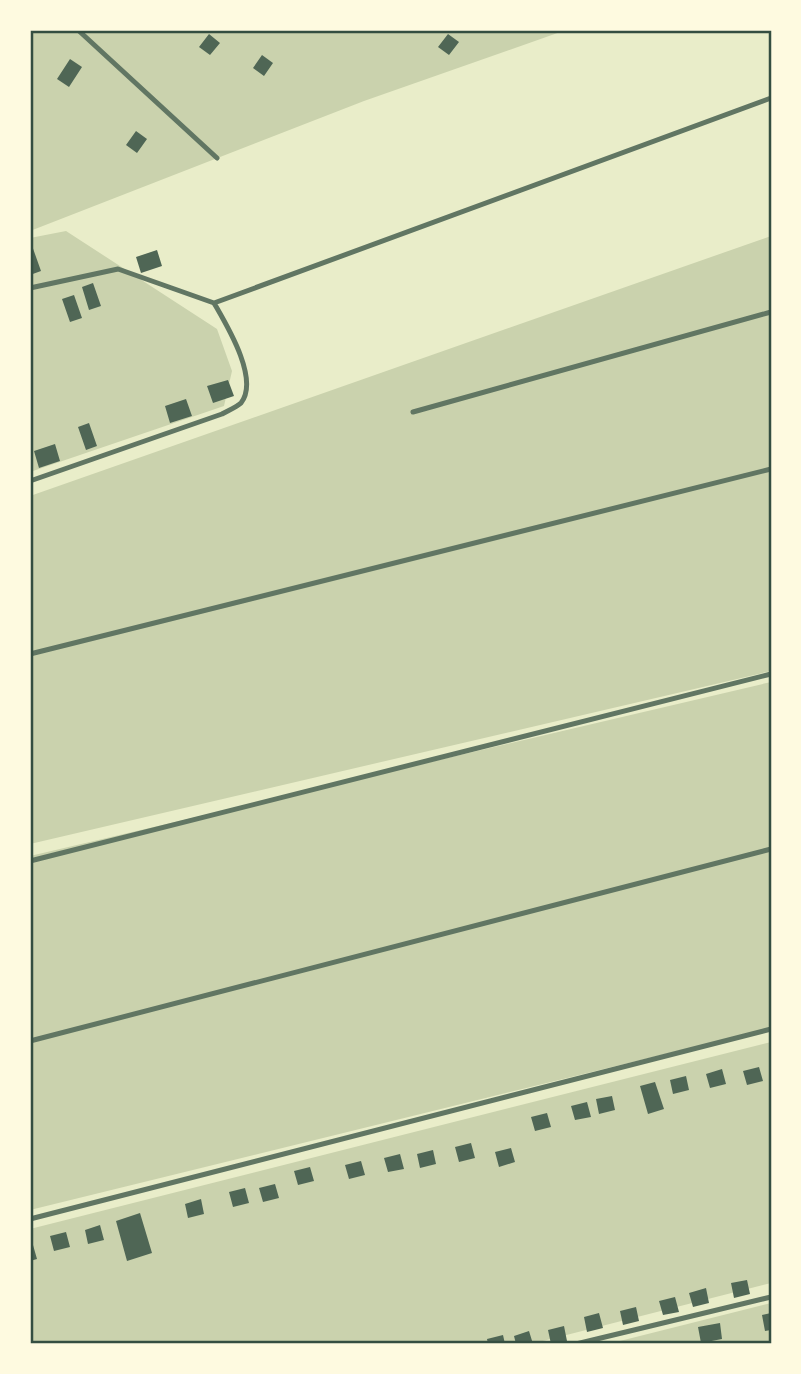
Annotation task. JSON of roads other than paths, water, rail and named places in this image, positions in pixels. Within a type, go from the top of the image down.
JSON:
[{"type":"lane","points":[[78,30],[217,158]]},
{"type":"lane","points":[[214,303],[771,98]]},
{"type":"lane","points":[[30,288],[118,268],[214,303],[239,346],[246,390],[241,403],[222,414],[30,481]]},
{"type":"lane","points":[[414,412],[771,313]]},
{"type":"lane","points":[[30,654],[771,469]]},
{"type":"lane","points":[[30,861],[771,674]]},
{"type":"lane","points":[[30,1041],[771,849]]},
{"type":"lane","points":[[30,1219],[771,1030]]},
{"type":"lane","points":[[576,1344],[771,1297]]}]
